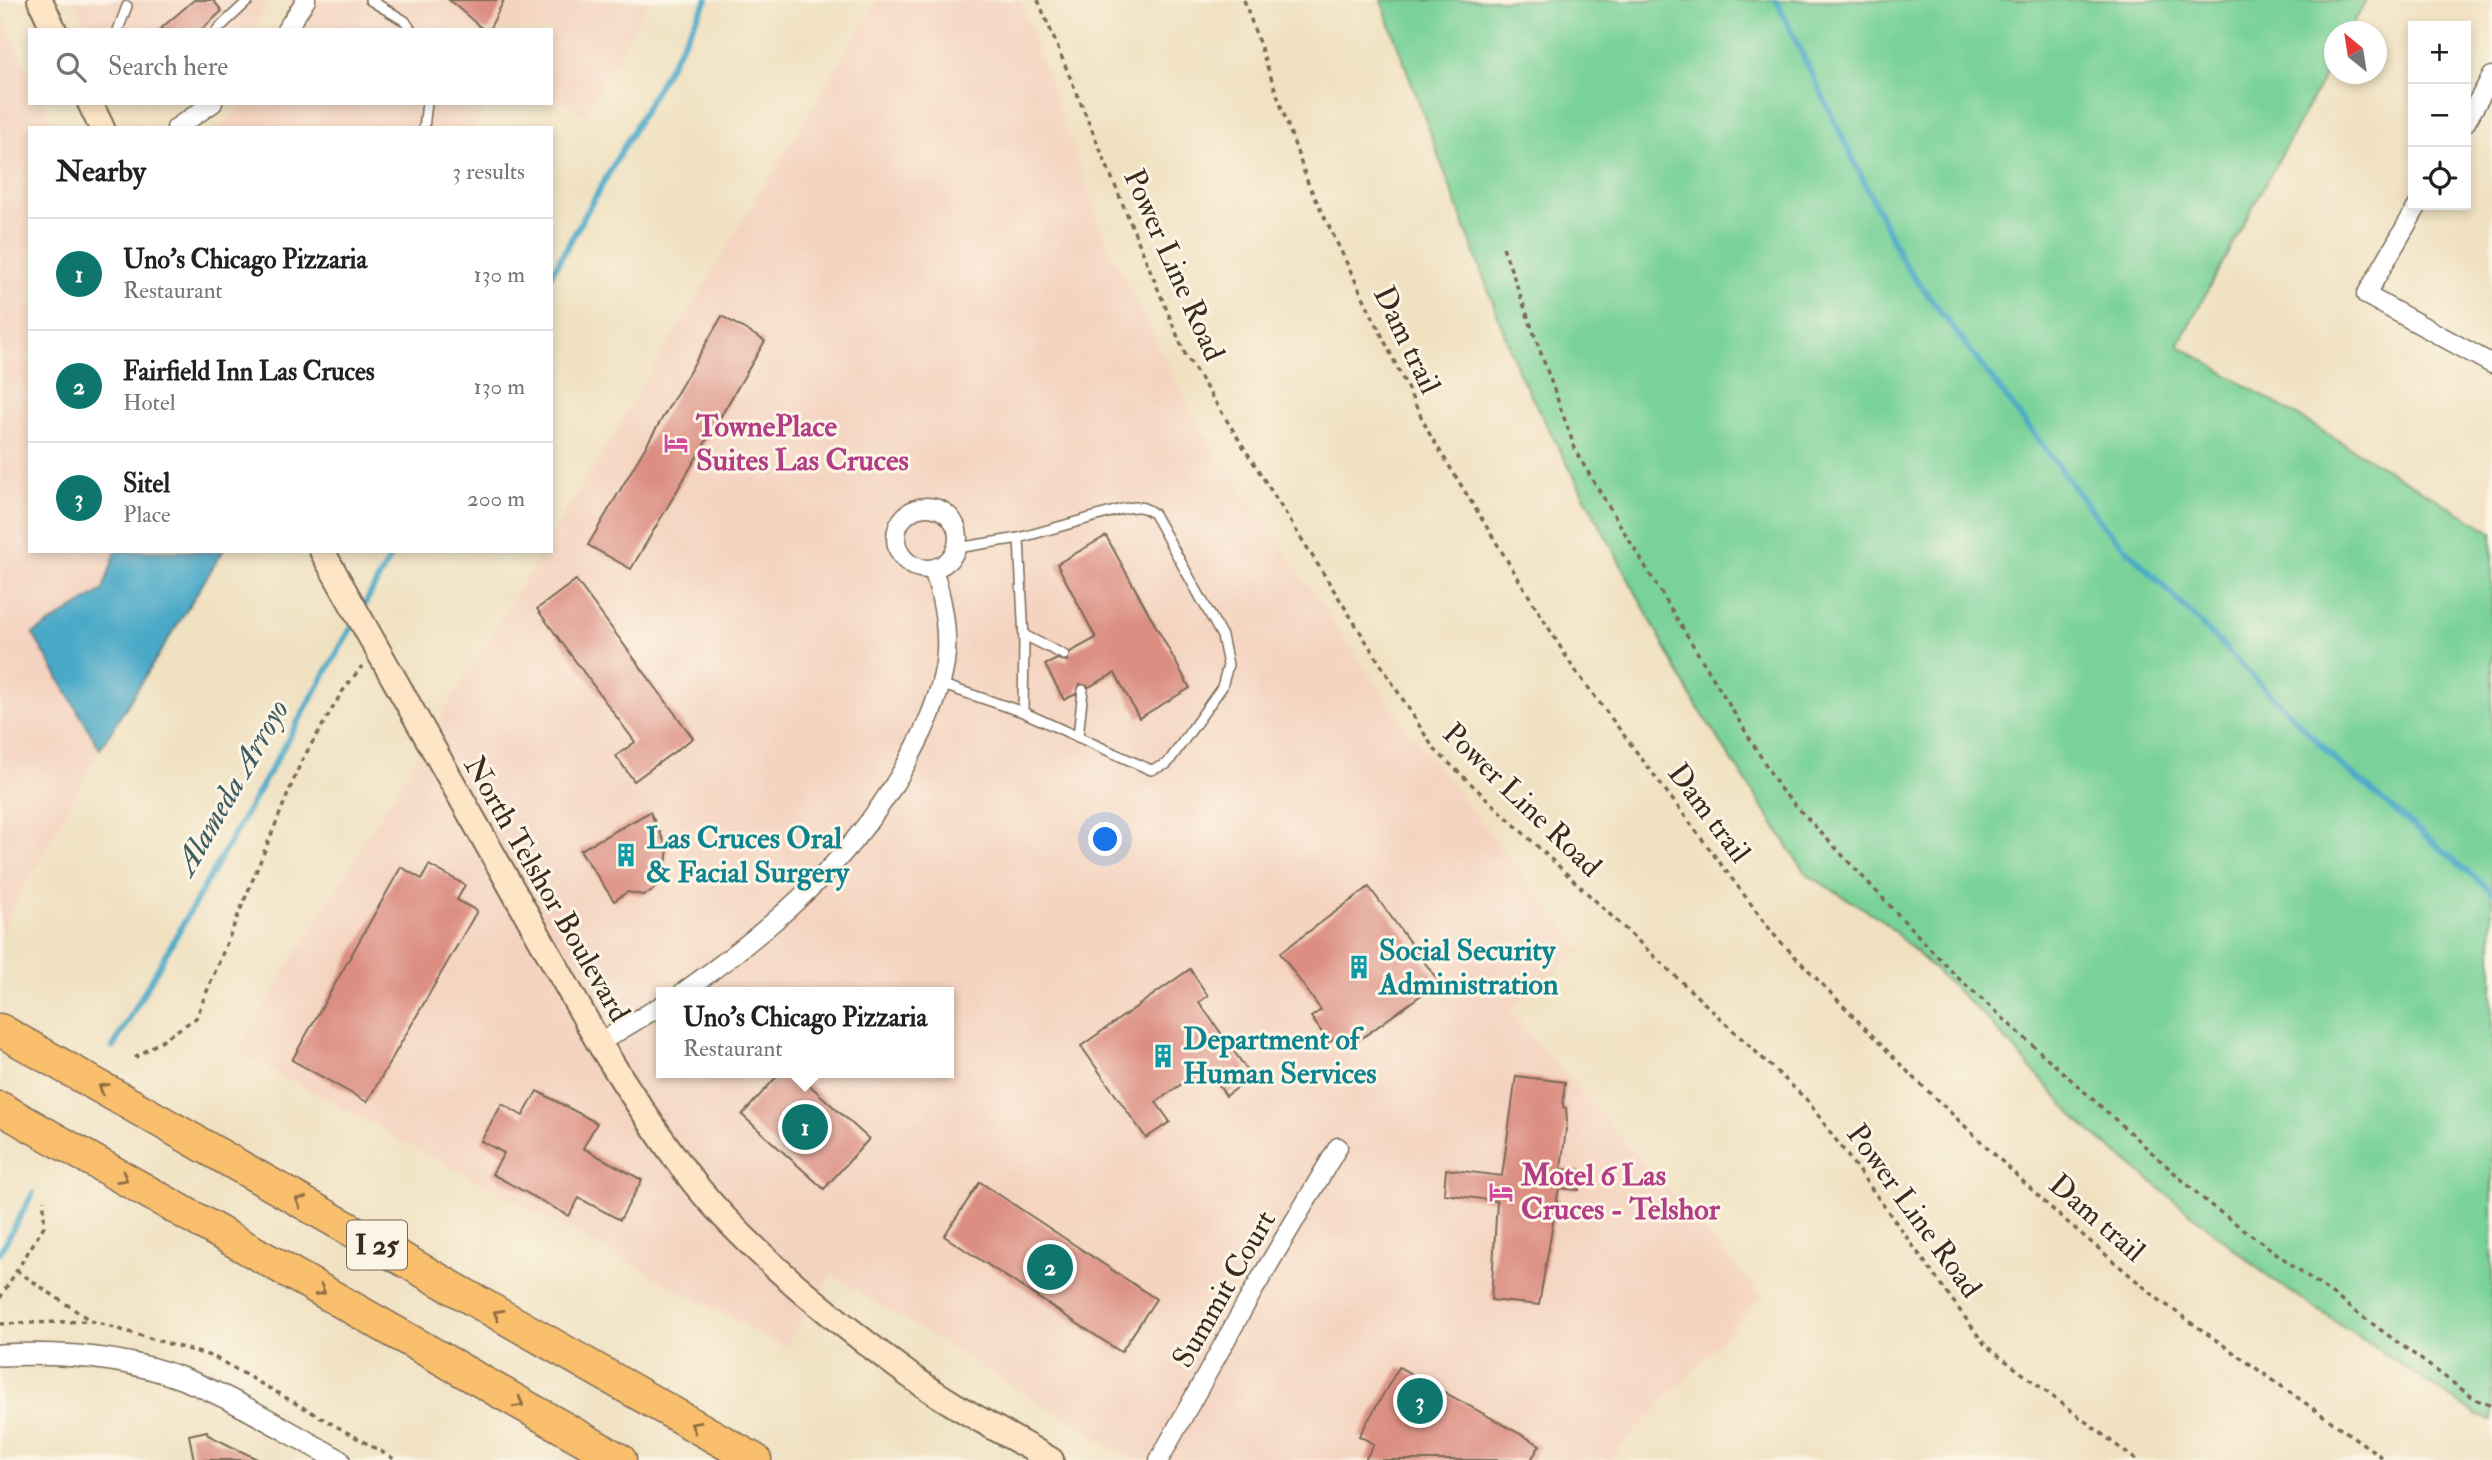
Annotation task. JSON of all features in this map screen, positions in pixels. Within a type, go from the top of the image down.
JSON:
[{"type":"highway","name":"I 25","points":[[0,1030],[755,1460]]},
{"type":"highway","name":"I 25","points":[[1,1109],[620,1460]]},
{"type":"main road","points":[[40,0],[53,28]]},
{"type":"main road","points":[[91,105],[101,126]]},
{"type":"main road","name":"North Telshor Boulevard","points":[[323,553],[599,1043],[639,1106],[696,1185],[763,1254],[911,1376],[1051,1460]]},
{"type":"street","points":[[287,28],[306,0]]},
{"type":"street","points":[[2471,113],[2492,76]]},
{"type":"street","points":[[179,126],[210,105]]},
{"type":"street","points":[[2415,210],[2365,295],[2492,364]]},
{"type":"street","points":[[929,506],[948,514],[958,531],[957,548],[947,561],[933,569],[912,565],[897,549],[897,528],[909,511],[929,506]]},
{"type":"street","points":[[689,987],[755,939],[804,896],[855,842],[892,791],[930,720],[945,662],[943,611],[933,569]]},
{"type":"street","points":[[599,1043],[656,1009]]},
{"type":"street","name":"Summit Court","points":[[1159,1460],[1252,1293],[1338,1147]]},
{"type":"street","points":[[0,1355],[45,1353],[102,1358],[181,1378],[223,1397],[339,1460]]},
{"type":"lane","points":[[219,28],[249,0]]},
{"type":"lane","points":[[370,0],[405,21],[410,28]]},
{"type":"lane","points":[[119,28],[127,6]]},
{"type":"lane","points":[[424,126],[427,105]]},
{"type":"lane","points":[[940,684],[1023,712],[1151,770],[1161,769],[1222,687],[1228,665],[1227,652],[1181,562],[1154,514],[1148,509],[1139,506],[1122,509],[1019,538],[957,548]]},
{"type":"lane","points":[[1019,538],[1024,635],[1023,712]]},
{"type":"lane","points":[[1024,635],[1064,655]]},
{"type":"lane","points":[[1078,737],[1083,690]]},
{"type":"path","name":"Power Line Road","points":[[1038,0],[1185,354],[1434,749],[1807,1100],[1985,1345],[2136,1460]]},
{"type":"path","name":"Dam trail","points":[[1244,0],[1308,183],[1429,433],[1572,666],[1775,936],[1919,1082],[2052,1209],[2147,1290],[2386,1460]]},
{"type":"path","points":[[1503,247],[1577,454],[1781,790],[1956,976],[2209,1204],[2475,1399],[2492,1406]]},
{"type":"path","points":[[135,1058],[196,1017],[302,762],[342,692],[377,647]]},
{"type":"path","points":[[0,1298],[44,1226],[44,1200]]},
{"type":"path","points":[[0,1324],[91,1321]]},
{"type":"shaded area","points":[[74,0],[272,0],[252,28],[87,28]]},
{"type":"shaded area","points":[[286,0],[649,0],[585,114],[553,95],[553,28],[311,28]]},
{"type":"shaded area","points":[[878,0],[1020,0],[1108,246],[1197,423],[1404,725],[1582,950],[1508,1010],[1762,1296],[1609,1460],[1132,1460],[832,1275],[784,1347],[237,1051],[541,553],[553,553],[553,533]]},
{"type":"shaded area","points":[[0,2],[12,41],[28,72],[28,105],[44,105],[54,126],[28,126],[28,553],[115,553],[103,590],[33,634],[100,749],[0,933]]},
{"type":"shaded area","points":[[245,105],[489,105],[476,126],[219,126]]},
{"type":"green space","points":[[1381,0],[2366,0],[2354,21],[2324,21],[2324,76],[2178,345],[2492,532],[2492,1421],[2477,1415],[2270,1278],[2081,1124],[1987,1019],[1881,919],[1806,874],[1693,700],[1519,373]]},
{"type":"water","points":[[115,553],[222,553],[100,749],[33,634],[103,590]]},
{"type":"building","points":[[194,0],[213,0],[222,11],[203,28],[161,28]]},
{"type":"building","points":[[449,0],[504,0],[490,28],[482,28]]},
{"type":"building","name":"TownePlace Suites Las Cruces","points":[[722,316],[765,341],[631,569],[588,545]]},
{"type":"building","points":[[1106,536],[1190,688],[1139,718],[1115,673],[1089,687],[1080,684],[1076,694],[1064,700],[1045,665],[1057,659],[1067,661],[1070,652],[1096,638],[1057,564]]},
{"type":"building","points":[[576,580],[693,738],[634,781],[616,756],[635,742],[537,609]]},
{"type":"building","name":"Las Cruces Oral & Facial Surgery","points":[[650,812],[668,849],[664,878],[651,892],[643,895],[627,892],[614,901],[580,850]]},
{"type":"building","points":[[429,865],[465,885],[457,900],[477,911],[367,1102],[292,1060],[401,867],[422,879]]},
{"type":"building","name":"Social Security Administration","points":[[1369,887],[1439,982],[1351,1046],[1342,1033],[1329,1042],[1311,1017],[1321,1010],[1280,953]]},
{"type":"building","name":"Department of Human Services","points":[[1190,969],[1208,996],[1199,1002],[1252,1077],[1226,1096],[1206,1067],[1156,1102],[1170,1122],[1146,1138],[1081,1046]]},
{"type":"building","name":"Motel 6 Las Cruces - Telshor","points":[[1516,1076],[1565,1082],[1563,1107],[1566,1108],[1567,1121],[1561,1169],[1580,1171],[1579,1190],[1559,1188],[1539,1305],[1491,1300],[1497,1201],[1444,1194],[1446,1169],[1502,1176]]},
{"type":"building","points":[[775,1078],[802,1078],[869,1139],[824,1189],[742,1115]]},
{"type":"building","points":[[537,1091],[597,1123],[583,1148],[642,1180],[620,1220],[579,1198],[569,1216],[492,1174],[504,1153],[481,1141],[502,1104],[523,1116]]},
{"type":"building","points":[[980,1182],[1156,1299],[1121,1352],[944,1236]]},
{"type":"building","points":[[1399,1367],[1540,1445],[1531,1460],[1365,1460],[1374,1444],[1359,1436]]},
{"type":"building","points":[[207,1431],[208,1435],[259,1460],[194,1460],[189,1435]]},
{"type":"waterway","name":"Alameda Arroyo","points":[[553,271],[707,0]]},
{"type":"waterway","points":[[1776,0],[1903,262],[2102,524],[2341,765],[2492,892]]},
{"type":"waterway","name":"Alameda Arroyo","points":[[363,607],[393,553]]},
{"type":"waterway","name":"Alameda Arroyo","points":[[113,1047],[354,623]]},
{"type":"waterway","name":"Alameda Arroyo","points":[[0,1252],[33,1193]]},
{"type":"place","name":"TownePlace Suites Las Cruces","points":[[676,443]]},
{"type":"place","name":"Las Cruces Oral & Facial Surgery","points":[[626,855]]},
{"type":"place","name":"Social Security Administration","points":[[1359,967]]},
{"type":"place","name":"Department of Human Services","points":[[1163,1056]]},
{"type":"place","name":"Uno's Chicago Pizzaria","points":[[805,1127]]},
{"type":"place","name":"Motel 6 Las Cruces - Telshor","points":[[1501,1192]]},
{"type":"place","name":"Fairfield Inn Las Cruces","points":[[1050,1267]]},
{"type":"place","name":"Sitel","points":[[1420,1401]]}]
